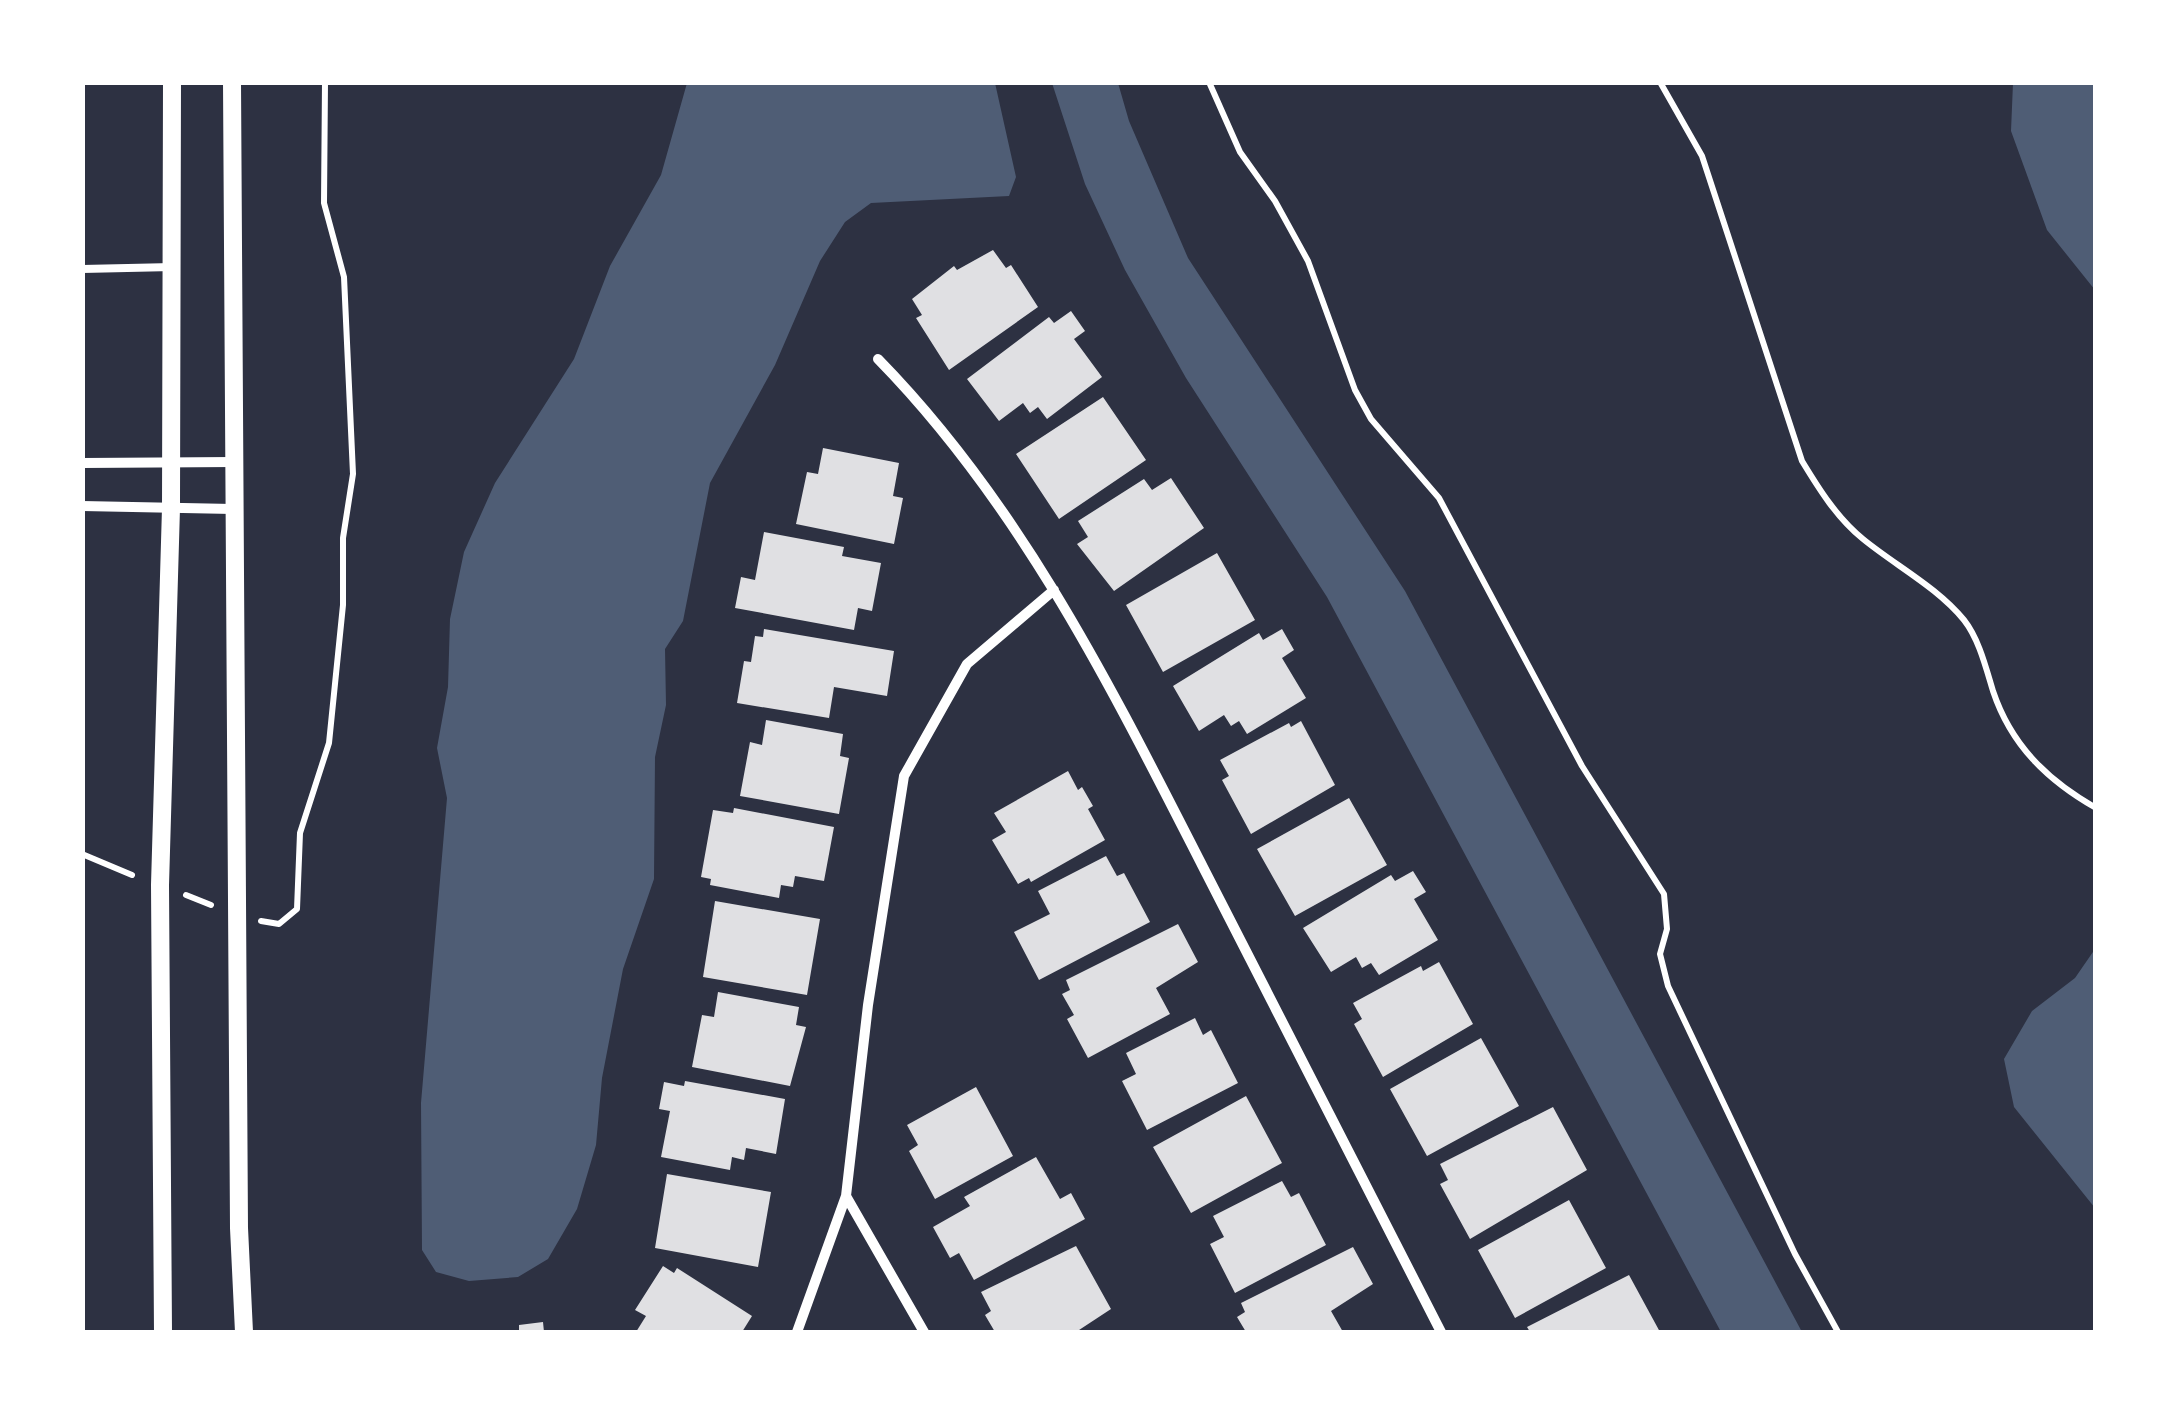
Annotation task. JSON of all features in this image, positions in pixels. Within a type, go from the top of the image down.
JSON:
[{"type":"street","points":[[164,1332],[160,885],[171,508],[172,82]]},
{"type":"street","points":[[232,82],[239,1228],[244,1332]]},
{"type":"street","points":[[878,359],[938,420],[986,484],[1054,590],[1122,709],[1441,1332]]},
{"type":"street","points":[[82,463],[234,462]]},
{"type":"street","points":[[82,506],[233,509]]},
{"type":"street","points":[[797,1332],[846,1196],[868,1005],[904,776],[967,664],[1054,590]]},
{"type":"street","points":[[846,1196],[924,1332]]},
{"type":"lane","points":[[82,269],[173,268]]},
{"type":"path","points":[[290,917],[300,898],[300,833],[329,742],[352,474],[344,277],[324,203],[326,82]]},
{"type":"path","points":[[1210,82],[1240,152],[1275,201],[1308,261],[1355,390],[1371,419],[1440,498],[1582,766],[1664,894],[1667,929],[1660,954],[1668,986],[1795,1254],[1838,1332]]},
{"type":"path","points":[[1660,82],[1702,156],[1802,461],[1858,536],[1940,596],[1966,623],[1999,708],[2025,754],[2065,790],[2096,808]]},
{"type":"water","points":[[687,83],[995,83],[1016,177],[1009,196],[871,203],[845,222],[820,261],[775,365],[710,483],[683,621],[665,649],[666,705],[655,757],[654,879],[623,969],[602,1078],[596,1145],[577,1209],[548,1259],[518,1277],[469,1281],[436,1272],[422,1250],[421,1103],[447,798],[437,748],[448,687],[450,619],[464,552],[495,483],[574,359],[610,266],[661,175]]},
{"type":"water","points":[[1052,83],[1118,83],[1129,121],[1188,258],[1405,591],[1802,1332],[1721,1332],[1327,597],[1186,378],[1125,270],[1085,184]]},
{"type":"water","points":[[2013,83],[2095,83],[2095,290],[2047,230],[2011,131]]},
{"type":"water","points":[[2095,949],[2095,1208],[2014,1107],[2004,1059],[2032,1011],[2075,978]]},
{"type":"building","points":[[993,250],[1006,268],[1011,265],[1038,307],[949,370],[916,318],[922,315],[912,299],[954,266],[957,270]]},
{"type":"building","points":[[1071,311],[1085,331],[1074,339],[1102,377],[1047,419],[1038,407],[1030,413],[1023,403],[999,421],[967,379],[1049,317],[1054,323]]},
{"type":"building","points":[[1103,397],[1146,460],[1059,519],[1016,454]]},
{"type":"building","points":[[823,448],[899,463],[893,496],[903,498],[894,544],[796,524],[807,472],[818,474]]},
{"type":"building","points":[[1171,478],[1204,528],[1114,591],[1077,544],[1088,537],[1078,521],[1144,479],[1152,490]]},
{"type":"building","points":[[764,532],[844,547],[842,556],[881,563],[872,611],[858,608],[854,630],[735,608],[741,577],[755,580]]},
{"type":"building","points":[[1217,553],[1255,620],[1163,672],[1126,605]]},
{"type":"building","points":[[764,629],[894,651],[887,696],[834,687],[829,718],[737,703],[744,661],[751,662],[755,636],[763,637]]},
{"type":"building","points":[[1282,629],[1294,650],[1282,658],[1306,698],[1247,734],[1239,721],[1231,726],[1224,715],[1199,731],[1173,686],[1259,633],[1263,640]]},
{"type":"building","points":[[766,720],[843,734],[840,756],[849,758],[839,814],[740,796],[750,742],[762,745]]},
{"type":"building","points":[[1301,721],[1335,785],[1251,834],[1222,780],[1229,776],[1220,760],[1289,723],[1291,727]]},
{"type":"building","points":[[1068,771],[1093,806],[1088,809],[1105,840],[1031,882],[1029,878],[1018,884],[992,840],[1006,832],[994,813]]},
{"type":"building","points":[[1349,798],[1387,865],[1295,916],[1257,849]]},
{"type":"building","points":[[734,808],[834,827],[824,881],[795,876],[793,887],[781,885],[779,898],[710,885],[711,879],[701,877],[713,810],[733,813]]},
{"type":"building","points":[[1106,856],[1117,876],[1124,873],[1150,922],[1039,980],[1014,932],[1050,914],[1038,891]]},
{"type":"building","points":[[1413,871],[1426,892],[1414,899],[1438,940],[1379,975],[1371,963],[1362,968],[1356,957],[1331,972],[1303,928],[1391,875],[1395,881]]},
{"type":"building","points":[[715,901],[820,919],[807,995],[703,977]]},
{"type":"building","points":[[1178,924],[1198,962],[1156,988],[1170,1014],[1088,1058],[1067,1019],[1074,1015],[1062,994],[1070,990],[1066,980]]},
{"type":"building","points":[[1439,962],[1473,1024],[1383,1077],[1354,1024],[1362,1019],[1353,1003],[1421,966],[1423,971]]},
{"type":"building","points":[[718,992],[799,1007],[796,1025],[806,1027],[790,1086],[692,1067],[702,1015],[714,1017]]},
{"type":"building","points":[[1195,1018],[1203,1035],[1211,1030],[1238,1083],[1147,1130],[1122,1081],[1136,1074],[1126,1053]]},
{"type":"building","points":[[1481,1038],[1519,1106],[1427,1156],[1390,1089]]},
{"type":"building","points":[[685,1081],[785,1099],[776,1154],[746,1148],[744,1160],[732,1157],[730,1170],[661,1157],[670,1111],[659,1109],[664,1082],[684,1086]]},
{"type":"building","points":[[976,1087],[1013,1156],[935,1199],[909,1151],[918,1145],[907,1125]]},
{"type":"building","points":[[1246,1096],[1282,1163],[1191,1213],[1153,1147]]},
{"type":"building","points":[[1553,1107],[1587,1170],[1470,1239],[1440,1184],[1448,1180],[1440,1164]]},
{"type":"building","points":[[1036,1157],[1060,1199],[1071,1193],[1085,1219],[974,1280],[959,1253],[950,1258],[933,1227],[970,1206],[964,1197]]},
{"type":"building","points":[[667,1174],[771,1192],[758,1267],[655,1248]]},
{"type":"building","points":[[1282,1181],[1291,1197],[1299,1193],[1326,1245],[1235,1293],[1210,1244],[1224,1237],[1213,1216]]},
{"type":"building","points":[[1569,1200],[1606,1268],[1515,1318],[1478,1250]]},
{"type":"building","points":[[1076,1246],[1111,1309],[1076,1332],[995,1332],[985,1315],[991,1311],[981,1292]]},
{"type":"building","points":[[1353,1247],[1373,1284],[1331,1311],[1343,1332],[1246,1332],[1237,1317],[1245,1312],[1241,1303]]},
{"type":"building","points":[[663,1266],[674,1273],[677,1268],[752,1316],[742,1332],[636,1332],[646,1316],[635,1310]]},
{"type":"building","points":[[1629,1275],[1660,1332],[1530,1332],[1527,1327]]},
{"type":"building","points":[[543,1322],[544,1332],[519,1332],[519,1325]]}]
